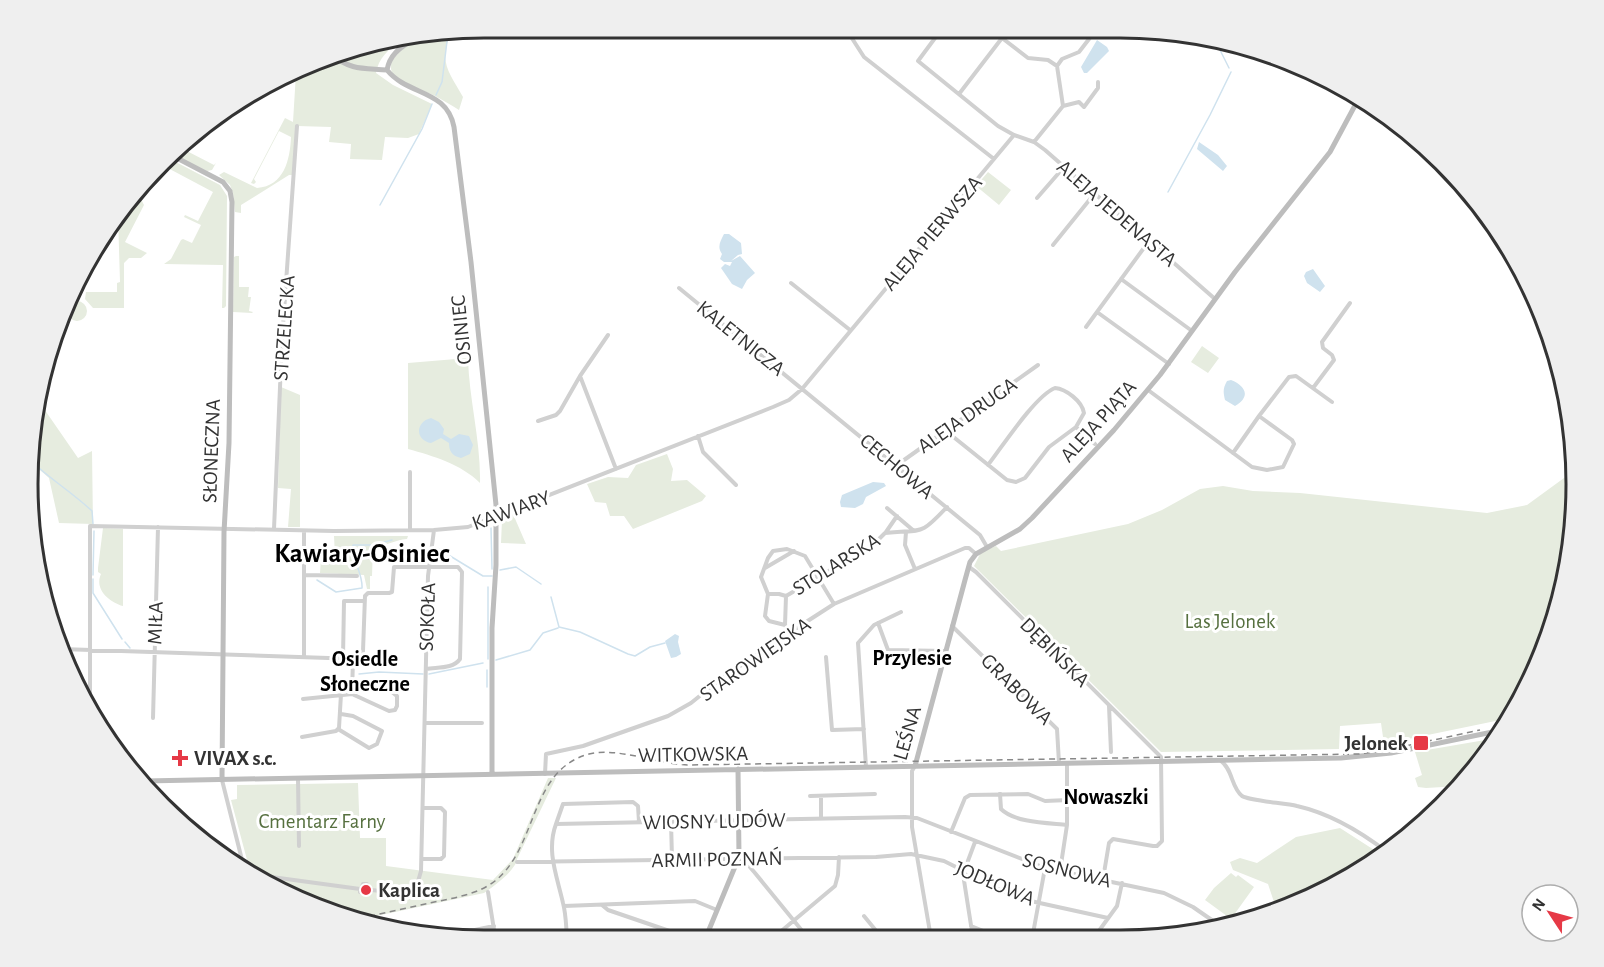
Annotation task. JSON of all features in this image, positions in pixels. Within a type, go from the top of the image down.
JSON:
[{"type":"street","points":[[852,38],[864,57],[994,159]]},
{"type":"street","name":"ALEJA JEDENASTA","points":[[935,38],[918,61],[994,123],[1014,135],[1034,142],[1215,299]]},
{"type":"street","points":[[959,94],[1002,38],[1028,58],[1048,60],[1057,66]]},
{"type":"street","points":[[1063,106],[1057,66],[1062,59],[1079,52],[1090,38]]},
{"type":"street","points":[[340,61],[356,68],[387,70],[393,54],[406,44]]},
{"type":"street","name":"OSINIEC","points":[[387,70],[398,82],[442,103],[453,119],[472,273],[496,517],[490,774]]},
{"type":"street","points":[[1034,142],[1063,106],[1079,102],[1084,107],[1098,88],[1098,82]]},
{"type":"street","name":"ALEJA PIĄTA","points":[[987,547],[1020,529],[1032,518],[1148,390],[1215,299],[1330,152],[1355,105]]},
{"type":"street","name":"STRZELECKA","points":[[274,529],[282,340],[297,126]]},
{"type":"street","name":"ALEJA PIERWSZA","points":[[802,389],[1014,135]]},
{"type":"street","name":"SŁONECZNA","points":[[178,159],[223,182],[230,191],[232,202],[229,443],[224,528],[222,780]]},
{"type":"street","points":[[1037,198],[1064,167]]},
{"type":"street","points":[[1053,245],[1095,193]]},
{"type":"street","points":[[1086,327],[1149,241]]},
{"type":"street","points":[[1121,279],[1192,331]]},
{"type":"street","points":[[791,284],[850,330]]},
{"type":"street","name":"KALETNICZA","points":[[679,288],[802,389]]},
{"type":"street","points":[[1313,388],[1334,360],[1332,355],[1323,348],[1322,342],[1350,303]]},
{"type":"street","points":[[1097,312],[1168,364]]},
{"type":"street","points":[[538,421],[560,411],[608,335]]},
{"type":"street","name":"ALEJA DRUGA","points":[[897,465],[1038,365]]},
{"type":"street","points":[[580,376],[616,469]]},
{"type":"street","points":[[1233,453],[1289,377],[1296,376],[1332,402]]},
{"type":"street","points":[[946,431],[988,465],[1010,481],[1018,482],[1025,478],[1049,447],[1076,427],[1083,416],[1082,406],[1062,390],[1052,388],[1026,415],[988,465]]},
{"type":"street","name":"KAWIARY","points":[[89,650],[90,526],[304,531],[434,530],[468,527],[785,402],[802,389]]},
{"type":"street","name":"CECHOWA","points":[[802,389],[980,535],[987,547]]},
{"type":"street","points":[[1148,390],[1255,469],[1273,470],[1284,465],[1294,442],[1259,416]]},
{"type":"street","points":[[1076,427],[1095,444]]},
{"type":"street","points":[[698,436],[703,452],[736,485]]},
{"type":"street","points":[[410,472],[410,530]]},
{"type":"street","points":[[915,532],[929,526],[947,507]]},
{"type":"street","name":"STOLARSKA","points":[[887,508],[915,532]]},
{"type":"street","points":[[885,533],[897,516]]},
{"type":"street","name":"MIŁA","points":[[153,718],[158,527]]},
{"type":"street","name":"SOKOŁA","points":[[273,877],[360,888],[363,884],[372,890],[403,893],[417,885],[422,859],[429,567],[434,530]]},
{"type":"street","points":[[304,531],[304,657]]},
{"type":"street","name":"STOLARSKA","points":[[906,532],[905,545],[915,569]]},
{"type":"street","name":"STOLARSKA","points":[[768,594],[786,596],[873,545],[885,533],[915,532]]},
{"type":"street","name":"LEŚNA","points":[[930,930],[911,817],[912,771],[968,567],[976,554],[987,547]]},
{"type":"street","name":"STAROWIEJSKA","points":[[545,774],[546,754],[589,744],[668,716],[691,703],[722,678],[834,604],[965,549],[969,548],[976,554]]},
{"type":"street","points":[[785,626],[772,623],[765,618],[764,610],[768,594],[761,580],[769,555],[773,551],[784,549],[805,556],[834,604]]},
{"type":"street","points":[[764,568],[794,551]]},
{"type":"street","points":[[69,649],[360,658],[363,651],[364,601],[368,593],[392,592],[394,567],[456,567],[462,572],[460,659],[457,664],[451,666],[426,669]]},
{"type":"street","name":"DĘBIŃSKA","points":[[968,567],[976,572],[1159,754],[1161,761]]},
{"type":"street","points":[[304,575],[357,576]]},
{"type":"street","points":[[786,596],[785,626],[789,633]]},
{"type":"street","points":[[343,658],[344,602],[364,601]]},
{"type":"street","points":[[866,767],[857,645],[863,636],[878,623],[902,612]]},
{"type":"street","points":[[878,623],[890,651],[946,651]]},
{"type":"street","name":"GRABOWA","points":[[952,626],[1057,729],[1059,763]]},
{"type":"street","points":[[89,650],[90,693]]},
{"type":"street","points":[[826,657],[832,730],[864,729]]},
{"type":"street","points":[[352,694],[353,659]]},
{"type":"street","points":[[303,699],[352,694],[389,711],[396,708],[397,696],[393,693],[371,683],[353,682]]},
{"type":"street","points":[[302,737],[338,729],[341,694]]},
{"type":"street","points":[[1109,705],[1111,752]]},
{"type":"street","points":[[338,729],[369,748],[377,744],[382,731],[353,716],[341,714]]},
{"type":"street","points":[[425,723],[482,723]]},
{"type":"street","name":"WITKOWSKA","points":[[151,781],[1367,757],[1490,732]]},
{"type":"street","points":[[1221,760],[1228,766],[1238,791],[1245,797],[1317,812],[1364,834],[1379,846]]},
{"type":"street","points":[[1102,879],[1109,843],[1113,839],[1153,846],[1157,846],[1162,841],[1161,761]]},
{"type":"street","points":[[1060,871],[1067,825],[1068,763]]},
{"type":"street","points":[[709,930],[739,857],[738,769]]},
{"type":"street","points":[[298,779],[299,846]]},
{"type":"street","points":[[222,780],[241,858]]},
{"type":"street","points":[[810,796],[875,794]]},
{"type":"street","points":[[1000,794],[1001,809],[1008,814],[1027,820],[1067,825]]},
{"type":"street","points":[[951,832],[967,796],[1028,794],[1045,801],[1068,800]]},
{"type":"street","points":[[821,796],[821,819]]},
{"type":"street","points":[[566,930],[564,906],[550,841],[564,804],[633,802],[638,806],[639,822]]},
{"type":"street","points":[[422,859],[441,859],[444,856],[445,812],[441,808],[423,808]]},
{"type":"street","name":"SOSNOWA","points":[[911,817],[1045,868],[1169,895],[1212,920]]},
{"type":"street","name":"WIOSNY LUDÓW","points":[[556,824],[911,817]]},
{"type":"street","points":[[671,821],[672,859]]},
{"type":"street","points":[[972,930],[963,874],[975,842]]},
{"type":"street","name":"ARMII POZNAŃ","points":[[517,862],[916,855]]},
{"type":"street","name":"JODŁOWA","points":[[916,855],[944,861],[960,869],[963,874],[1026,900],[1108,918]]},
{"type":"street","points":[[782,930],[835,886],[839,857]]},
{"type":"street","points":[[748,858],[749,866],[802,930]]},
{"type":"street","points":[[1034,930],[1045,868]]},
{"type":"street","points":[[1099,930],[1118,902],[1122,883]]},
{"type":"street","points":[[488,892],[494,930]]},
{"type":"street","points":[[564,906],[695,901],[717,910]]},
{"type":"street","points":[[602,905],[608,910],[667,930]]},
{"type":"street","points":[[864,916],[875,930]]},
{"type":"street","points":[[476,930],[494,926]]},
{"type":"street","points":[[971,926],[981,930]]},
{"type":"green space","points":[[449,38],[445,59],[450,74],[463,97],[459,110],[397,78],[391,66],[393,59],[412,43]]},
{"type":"green space","points":[[392,47],[379,63],[376,73],[393,85],[432,104],[419,134],[408,138],[385,137],[382,160],[350,159],[351,144],[329,142],[331,127],[297,126],[293,175],[289,175],[241,205],[241,213],[235,212],[230,185],[219,175],[224,172],[257,188],[274,182],[287,163],[291,137],[279,131],[254,179],[256,182],[251,183],[285,118],[293,122],[296,79],[340,61]]},
{"type":"green space","points":[[186,151],[214,165],[216,163],[212,170],[207,171],[179,157]]},
{"type":"green space","points":[[175,162],[220,185],[227,196],[226,306],[224,308],[222,308],[223,265],[164,264],[171,259],[181,240],[192,243],[201,225],[184,217],[185,215],[198,221],[213,192],[168,168]]},
{"type":"green space","points":[[988,172],[1011,190],[999,205],[976,186]]},
{"type":"green space","points":[[140,199],[144,205],[125,242],[147,253],[141,258],[129,258],[124,263],[124,308],[93,308],[85,299],[86,292],[117,292],[117,283],[120,282],[118,228]]},
{"type":"green space","points":[[239,256],[239,287],[249,287],[248,297],[251,297],[249,311],[252,313],[233,312],[234,257]]},
{"type":"green space","points":[[76,301],[86,307],[86,315],[81,320],[77,321],[69,317]]},
{"type":"green space","points":[[1202,346],[1219,358],[1208,373],[1191,362]]},
{"type":"green space","points":[[468,358],[479,452],[480,483],[455,466],[408,449],[408,363]]},
{"type":"green space","points":[[281,387],[300,395],[300,527],[288,527],[291,489],[278,488]]},
{"type":"green space","points":[[44,409],[78,458],[92,451],[93,524],[59,523],[49,478],[38,468]]},
{"type":"green space","points":[[667,454],[673,469],[671,481],[687,480],[706,496],[702,501],[633,529],[624,516],[610,516],[606,503],[595,502],[587,484],[608,477],[628,478],[636,465]]},
{"type":"green space","name":"Las Jelonek","points":[[1566,477],[1563,542],[1551,599],[1533,654],[1521,681],[1498,721],[1384,744],[1381,723],[1340,726],[1339,749],[1161,752],[974,566],[981,552],[996,546],[1001,551],[1128,524],[1162,510],[1200,489],[1223,486],[1253,491],[1300,493],[1487,513],[1527,505]]},
{"type":"green space","points":[[513,514],[526,544],[501,543],[502,520]]},
{"type":"green space","points":[[103,528],[123,529],[123,606],[108,598],[101,590],[99,580],[101,574],[98,568]]},
{"type":"green space","points":[[334,536],[408,536],[407,539],[373,547],[372,576],[370,576],[370,589],[367,589],[364,575],[320,573],[321,558],[335,556]]},
{"type":"green space","points":[[1485,740],[1448,787],[1418,787],[1415,778],[1422,775],[1415,752]]},
{"type":"green space","name":"Cmentarz Farny","points":[[548,778],[556,778],[516,863],[509,873],[484,893],[376,916],[313,896],[286,884],[248,862],[231,800],[237,799],[237,785],[358,783],[360,838],[386,838],[386,866],[493,880],[513,859]]},
{"type":"green space","points":[[1340,828],[1374,850],[1318,884],[1274,902],[1268,884],[1233,870],[1230,862],[1240,858],[1257,863],[1296,837]]},
{"type":"green space","points":[[1231,873],[1236,877],[1238,875],[1254,887],[1234,914],[1227,916],[1205,900],[1214,888]]},
{"type":"water","points":[[1097,40],[1109,51],[1087,73],[1084,73],[1081,67]]},
{"type":"water","points":[[1199,142],[1218,155],[1227,166],[1223,171],[1197,149]]},
{"type":"water","points":[[724,234],[729,234],[741,243],[742,254],[731,261],[740,256],[755,273],[742,289],[732,284],[721,268],[725,264],[730,266],[732,262],[724,262],[720,259],[722,254],[720,244]]},
{"type":"water","points":[[1313,269],[1325,286],[1320,292],[1307,283],[1304,276],[1306,272]]},
{"type":"water","points":[[1231,380],[1240,385],[1245,392],[1243,399],[1235,406],[1225,400],[1224,395],[1226,383]]},
{"type":"water","points":[[431,418],[439,422],[444,429],[443,434],[451,439],[459,434],[469,436],[473,445],[470,454],[461,458],[455,456],[449,443],[441,438],[431,443],[422,438],[420,427],[422,423]]},
{"type":"water","points":[[873,482],[884,483],[886,486],[866,497],[863,504],[855,508],[841,507],[842,495]]},
{"type":"water","points":[[675,634],[679,636],[681,654],[671,658],[665,641]]},
{"type":"waterway","points":[[436,95],[442,82],[447,39]]},
{"type":"waterway","points":[[1219,49],[1229,68]]},
{"type":"waterway","points":[[1168,192],[1231,72]]},
{"type":"waterway","points":[[380,205],[422,129],[432,104]]},
{"type":"waterway","points":[[38,467],[92,511],[93,524]]},
{"type":"waterway","points":[[491,528],[492,569]]},
{"type":"waterway","points":[[93,575],[94,531]]},
{"type":"waterway","points":[[373,545],[392,540]]},
{"type":"waterway","points":[[317,580],[336,592],[362,588],[353,545],[371,545]]},
{"type":"waterway","points":[[437,548],[483,576],[492,576]]},
{"type":"waterway","points":[[500,570],[516,567],[541,584]]},
{"type":"waterway","points":[[93,579],[93,593],[122,639]]},
{"type":"waterway","points":[[488,587],[488,659]]},
{"type":"waterway","points":[[551,597],[559,627],[580,632],[635,656],[650,647],[665,643]]},
{"type":"waterway","points":[[496,660],[530,650],[543,633],[558,628]]},
{"type":"waterway","points":[[125,642],[130,648]]},
{"type":"waterway","points":[[429,674],[483,663]]},
{"type":"waterway","points":[[487,670],[487,687]]},
{"type":"waterway","points":[[359,674],[379,672],[423,674]]},
{"type":"railway","points":[[374,916],[464,895],[480,890],[495,881],[509,866],[519,849],[544,792],[555,776],[569,763],[600,752],[689,765],[1359,754],[1480,730]]},
{"type":"place","name":"Jelonek","points":[[1421,743]]},
{"type":"place","name":"VIVAX s.c.","points":[[180,758]]},
{"type":"place","name":"Kaplica","points":[[366,890]]},
{"type":"district","name":"Kawiary-Osiniec","points":[[362,553]]},
{"type":"district","name":"Przylesie","points":[[912,657]]},
{"type":"district","name":"Osiedle Słoneczne","points":[[365,670]]},
{"type":"district","name":"Nowaszki","points":[[1106,796]]}]
